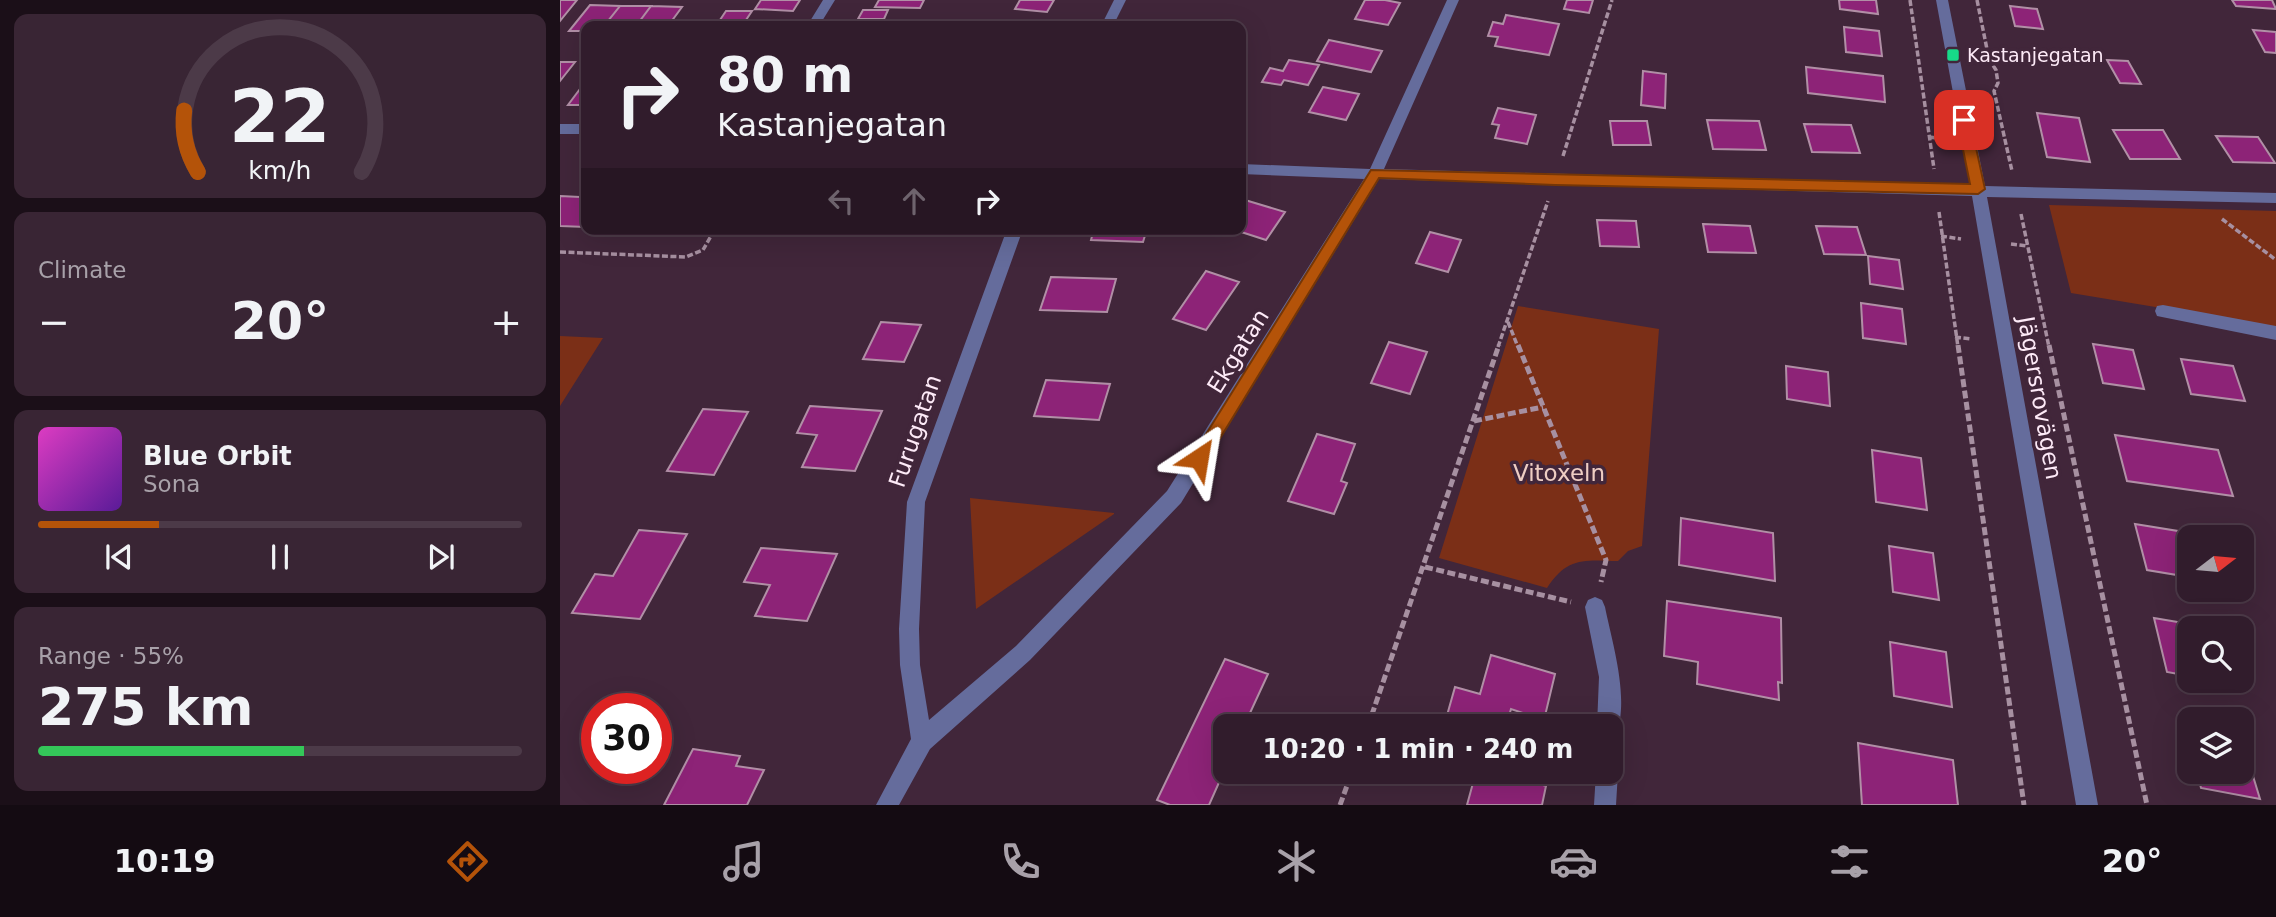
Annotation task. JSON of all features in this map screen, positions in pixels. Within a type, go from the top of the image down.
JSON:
[{"type":"street","points":[[816,21],[830,0]]},
{"type":"street","points":[[1110,21],[1120,0]]},
{"type":"street","name":"Ekgatan","points":[[887,805],[922,741],[1023,653],[1174,497],[1375,173],[1453,0]]},
{"type":"street","name":"Jägersrovägen","points":[[1942,0],[2087,805]]},
{"type":"street","points":[[560,129],[581,129]]},
{"type":"street","points":[[1246,169],[1555,181],[2276,198]]},
{"type":"street","name":"Furugatan","points":[[922,741],[910,665],[909,629],[916,502],[1013,235]]},
{"type":"street","points":[[2164,311],[2276,333]]},
{"type":"street","points":[[1595,607],[1609,677],[1608,714]]},
{"type":"street","points":[[1605,805],[1606,784]]},
{"type":"path","points":[[1372,714],[1508,322],[1612,0]]},
{"type":"path","points":[[1910,0],[1955,337],[2024,805]]},
{"type":"path","points":[[1977,0],[1989,59],[1996,70],[1998,83],[1994,91],[2147,805]]},
{"type":"path","points":[[1981,58],[1989,59]]},
{"type":"path","points":[[2190,196],[2276,260]]},
{"type":"path","points":[[560,253],[686,257],[703,250],[712,235]]},
{"type":"path","points":[[1425,567],[1595,607],[1606,559],[1508,322]]},
{"type":"path","points":[[1955,337],[1971,339]]},
{"type":"path","points":[[1474,421],[1543,407]]},
{"type":"path","points":[[1340,805],[1348,784]]},
{"type":"green space","points":[[2049,205],[2276,211],[2276,327],[2071,293]]},
{"type":"green space","name":"Vitoxeln","points":[[1518,306],[1659,329],[1642,546],[1628,551],[1618,561],[1577,562],[1562,571],[1547,588],[1439,558]]},
{"type":"green space","points":[[560,336],[603,338],[560,406]]},
{"type":"green space","points":[[970,498],[1114,513],[1114,514],[976,609]]},
{"type":"building","points":[[560,0],[577,0],[560,21]]},
{"type":"building","points":[[761,0],[800,0],[793,11],[755,9]]},
{"type":"building","points":[[879,0],[924,0],[920,8],[875,7]]},
{"type":"building","points":[[1020,0],[1054,0],[1047,12],[1015,9]]},
{"type":"building","points":[[1365,0],[1400,3],[1388,25],[1355,19]]},
{"type":"building","points":[[1567,0],[1593,0],[1589,13],[1564,9]]},
{"type":"building","points":[[1839,0],[1876,0],[1878,14],[1840,9]]},
{"type":"building","points":[[2232,0],[2272,0],[2276,9],[2236,6]]},
{"type":"building","points":[[590,5],[620,6],[608,21],[581,21],[581,31],[569,31]]},
{"type":"building","points":[[620,6],[651,6],[640,21],[608,21]]},
{"type":"building","points":[[651,6],[682,7],[672,21],[640,21]]},
{"type":"building","points":[[2010,6],[2037,9],[2043,29],[2015,26]]},
{"type":"building","points":[[863,10],[888,10],[884,19],[858,19]]},
{"type":"building","points":[[726,11],[752,11],[746,20],[720,20]]},
{"type":"building","points":[[1506,15],[1559,24],[1549,55],[1495,46],[1498,37],[1488,36],[1493,22],[1503,24]]},
{"type":"building","points":[[1844,27],[1879,31],[1882,56],[1846,52]]},
{"type":"building","points":[[2253,30],[2276,32],[2276,53],[2265,52]]},
{"type":"building","points":[[1329,40],[1382,51],[1371,72],[1317,61]]},
{"type":"building","points":[[1289,60],[1319,65],[1308,85],[1284,80],[1281,85],[1262,82],[1270,68],[1283,71]]},
{"type":"building","points":[[2107,60],[2128,61],[2141,84],[2120,83]]},
{"type":"building","points":[[560,62],[575,62],[560,81]]},
{"type":"building","points":[[1806,67],[1883,76],[1885,102],[1808,93]]},
{"type":"building","points":[[1643,71],[1666,74],[1665,108],[1641,105]]},
{"type":"building","points":[[1323,87],[1359,94],[1346,120],[1309,112]]},
{"type":"building","points":[[581,88],[581,105],[568,105]]},
{"type":"building","points":[[1498,108],[1536,115],[1527,144],[1495,138],[1499,125],[1492,124]]},
{"type":"building","points":[[2037,113],[2079,118],[2090,162],[2047,157]]},
{"type":"building","points":[[1707,120],[1759,121],[1766,150],[1713,149]]},
{"type":"building","points":[[1610,121],[1647,121],[1651,145],[1613,145]]},
{"type":"building","points":[[1804,124],[1851,125],[1860,153],[1812,152]]},
{"type":"building","points":[[2113,130],[2163,130],[2180,159],[2130,159]]},
{"type":"building","points":[[2216,136],[2258,137],[2275,163],[2233,162]]},
{"type":"building","points":[[560,196],[580,197],[581,227],[560,226]]},
{"type":"building","points":[[1246,200],[1285,212],[1266,240],[1246,234]]},
{"type":"building","points":[[1597,220],[1636,221],[1639,247],[1600,246]]},
{"type":"building","points":[[1703,224],[1750,226],[1756,253],[1708,252]]},
{"type":"building","points":[[1816,226],[1857,227],[1866,255],[1824,254]]},
{"type":"building","points":[[1430,232],[1461,240],[1448,272],[1416,263]]},
{"type":"building","points":[[1092,235],[1145,235],[1143,242],[1091,240]]},
{"type":"building","points":[[1868,256],[1899,260],[1903,289],[1870,284]]},
{"type":"building","points":[[1206,271],[1239,282],[1206,330],[1173,319]]},
{"type":"building","points":[[1051,277],[1116,279],[1107,312],[1040,310]]},
{"type":"building","points":[[1861,303],[1902,309],[1906,344],[1863,338]]},
{"type":"building","points":[[881,322],[921,325],[904,362],[863,359]]},
{"type":"building","points":[[1389,342],[1427,352],[1410,394],[1371,383]]},
{"type":"building","points":[[2093,344],[2133,350],[2144,389],[2103,383]]},
{"type":"building","points":[[2181,359],[2233,366],[2245,401],[2191,394]]},
{"type":"building","points":[[1786,366],[1828,372],[1830,406],[1787,399]]},
{"type":"building","points":[[1046,380],[1110,384],[1099,420],[1034,416]]},
{"type":"building","points":[[810,406],[882,411],[855,471],[802,467],[817,435],[797,433]]},
{"type":"building","points":[[703,409],[748,412],[714,475],[667,471]]},
{"type":"building","points":[[1317,434],[1355,444],[1341,481],[1347,483],[1334,514],[1288,501]]},
{"type":"building","points":[[2115,435],[2218,450],[2233,496],[2127,481]]},
{"type":"building","points":[[1872,450],[1921,458],[1927,510],[1876,502]]},
{"type":"building","points":[[1681,518],[1773,533],[1775,581],[1679,565]]},
{"type":"building","points":[[2135,524],[2177,531],[2177,575],[2147,570]]},
{"type":"building","points":[[639,530],[687,534],[640,619],[572,613],[595,574],[613,576]]},
{"type":"building","points":[[1889,546],[1933,553],[1939,600],[1893,592]]},
{"type":"building","points":[[761,548],[837,554],[807,621],[755,616],[770,585],[744,582]]},
{"type":"building","points":[[1667,601],[1781,618],[1782,683],[1778,682],[1779,700],[1697,684],[1698,662],[1664,656]]},
{"type":"building","points":[[2154,618],[2177,622],[2177,674],[2167,672]]},
{"type":"building","points":[[1890,642],[1946,652],[1952,707],[1894,696]]},
{"type":"building","points":[[1491,655],[1555,674],[1545,714],[1526,714],[1511,709],[1510,714],[1447,714],[1455,687],[1480,694]]},
{"type":"building","points":[[1225,659],[1268,674],[1250,714],[1213,714],[1213,784],[1218,784],[1209,805],[1170,805],[1157,800]]},
{"type":"building","points":[[1858,743],[1953,760],[1958,805],[1862,805]]},
{"type":"building","points":[[693,749],[740,756],[736,766],[764,770],[747,805],[664,805]]},
{"type":"building","points":[[2254,779],[2260,799],[2201,788],[2200,784],[2254,784]]},
{"type":"building","points":[[1473,784],[1546,786],[1542,805],[1467,805]]},
{"type":"place","name":"Kastanjegatan","points":[[1953,55]]},
{"type":"route","points":[[1199,458],[1375,173],[1555,181],[1978,189],[1964,120]]}]
